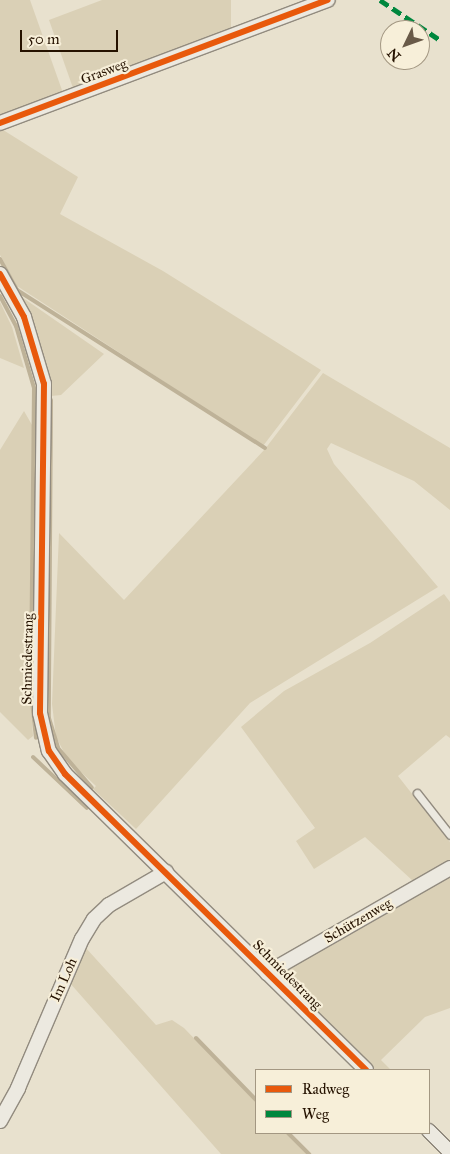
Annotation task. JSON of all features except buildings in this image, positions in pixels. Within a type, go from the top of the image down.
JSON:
[{"type":"street","name":"Grasweg","points":[[0,123],[328,0]]},
{"type":"street","name":"Schmiedestrang","points":[[0,274],[24,317],[44,384],[40,713],[49,751],[65,774],[365,1069]]},
{"type":"street","name":"Schützenweg","points":[[267,973],[450,868]]},
{"type":"street","name":"Im Loh","points":[[0,1121],[18,1088],[82,938],[94,919],[109,904],[166,872]]},
{"type":"street","points":[[430,1132],[450,1152]]},
{"type":"lane","points":[[417,793],[450,835]]},
{"type":"shaded area","points":[[0,0],[30,0],[63,93],[0,116]]},
{"type":"shaded area","points":[[102,0],[231,0],[231,29],[73,88],[49,20]]},
{"type":"shaded area","points":[[0,128],[78,177],[60,214],[163,271],[321,370],[263,446],[17,286],[0,255]]},
{"type":"shaded area","points":[[16,293],[104,354],[61,395],[51,396],[42,350]]},
{"type":"shaded area","points":[[0,302],[12,327],[24,368],[0,358]]},
{"type":"shaded area","points":[[323,373],[450,448],[450,510],[414,481],[331,443],[327,449],[334,464],[438,587],[250,703],[136,829],[93,789],[96,786],[68,760],[56,737],[52,704],[59,533],[124,600],[265,449]]},
{"type":"shaded area","points":[[24,411],[32,425],[30,692],[33,736],[28,740],[0,712],[0,450]]},
{"type":"shaded area","points":[[444,594],[450,602],[450,738],[446,735],[398,776],[450,842],[450,861],[413,881],[365,837],[314,869],[296,841],[315,828],[241,727],[284,691],[370,643]]},
{"type":"shaded area","points":[[450,874],[450,1008],[425,1017],[381,1060],[390,1069],[370,1069],[274,974]]},
{"type":"shaded area","points":[[85,947],[156,1025],[172,1020],[184,1028],[255,1101],[255,1134],[288,1134],[308,1154],[221,1154],[69,982]]},
{"type":"waterway","points":[[0,259],[17,290],[265,448]]},
{"type":"waterway","points":[[0,296],[16,326],[34,388],[31,692],[36,738]]},
{"type":"waterway","points":[[51,400],[49,718],[58,748],[92,788]]},
{"type":"waterway","points":[[33,757],[87,808]]},
{"type":"waterway","points":[[196,1038],[255,1099]]},
{"type":"waterway","points":[[289,1134],[309,1154]]},
{"type":"marked path","points":[[380,0],[440,40]]},
{"type":"cycle path","points":[[0,123],[328,0]]},
{"type":"cycle path","points":[[0,274],[24,317],[44,384],[40,713],[49,751],[65,774],[365,1069]]}]
